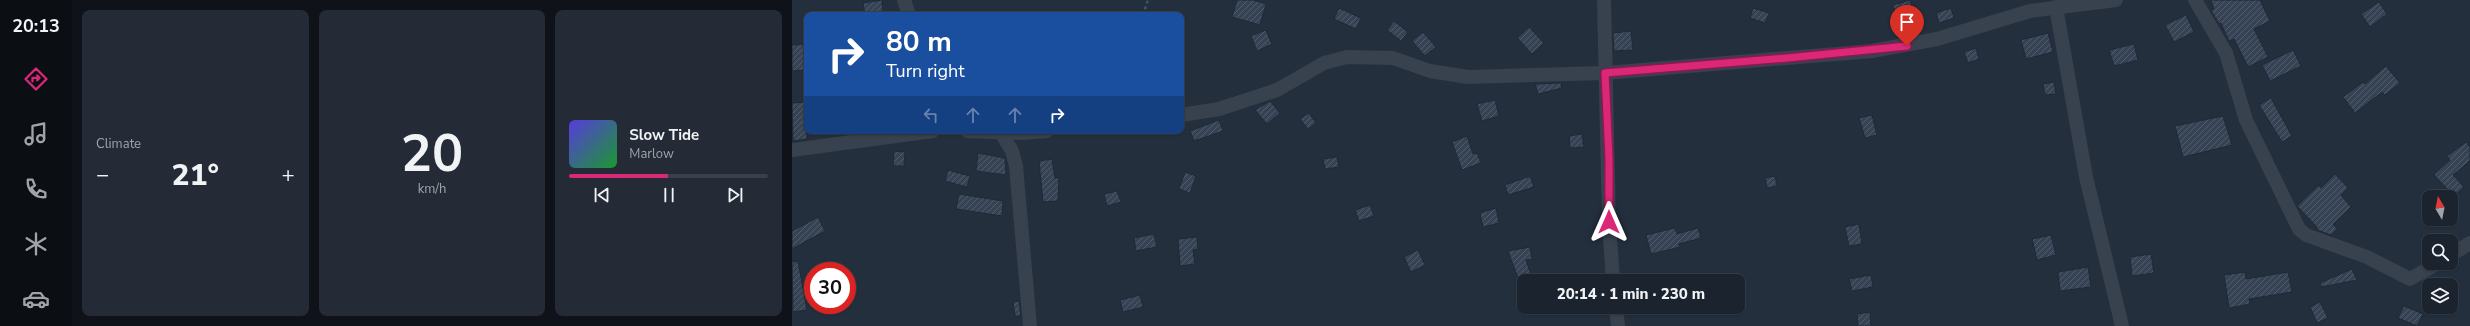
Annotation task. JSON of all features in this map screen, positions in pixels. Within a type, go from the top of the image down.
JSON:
[{"type":"street","points":[[904,0],[908,12]]},
{"type":"street","points":[[1604,0],[1605,73],[1609,158],[1609,222],[1613,274]]},
{"type":"street","points":[[1184,115],[1219,109],[1277,90],[1324,63],[1347,57],[1393,58],[1430,71],[1468,77],[1605,73],[1787,58],[1907,46],[1965,32],[2011,16],[2056,7],[2116,0]]},
{"type":"street","points":[[2195,0],[2226,53],[2246,120],[2299,229],[2306,235],[2367,257],[2410,279],[2415,278],[2427,270]]},
{"type":"street","points":[[2056,7],[2086,177],[2122,326]]},
{"type":"street","points":[[792,150],[911,134]]},
{"type":"street","points":[[1002,134],[1012,151],[1016,166],[1030,326]]},
{"type":"street","points":[[2458,250],[2470,243]]},
{"type":"street","points":[[1617,314],[1618,326]]},
{"type":"path","points":[[1144,12],[1148,0]]},
{"type":"building","points":[[882,0],[883,12],[864,12],[863,3]]},
{"type":"building","points":[[1237,0],[1253,0],[1266,4],[1260,25],[1232,17]]},
{"type":"building","points":[[1910,0],[1913,11],[1896,16],[1893,5]]},
{"type":"building","points":[[2211,0],[2260,0],[2270,21],[2254,29],[2268,57],[2248,67],[2234,39],[2229,41],[2221,23],[2219,24],[2211,10],[2214,9]]},
{"type":"building","points":[[2379,2],[2387,14],[2370,27],[2361,14]]},
{"type":"building","points":[[1339,8],[1361,18],[1356,29],[1334,19]]},
{"type":"building","points":[[1753,8],[1769,13],[1765,23],[1750,18]]},
{"type":"building","points":[[1951,8],[1954,18],[1939,23],[1936,13]]},
{"type":"building","points":[[2186,15],[2194,32],[2174,42],[2165,25]]},
{"type":"building","points":[[1394,21],[1408,32],[1401,41],[1387,30]]},
{"type":"building","points":[[1529,27],[1544,43],[1532,54],[1517,38]]},
{"type":"building","points":[[1266,30],[1272,44],[1257,51],[1251,36]]},
{"type":"building","points":[[1631,31],[1633,50],[1614,51],[1613,33]]},
{"type":"building","points":[[1423,32],[1436,47],[1425,56],[1412,41]]},
{"type":"building","points":[[2048,33],[2053,52],[2026,59],[2021,40]]},
{"type":"building","points":[[804,44],[804,70],[792,71],[792,45]]},
{"type":"building","points":[[2134,44],[2138,60],[2114,66],[2109,50]]},
{"type":"building","points":[[1976,48],[1979,59],[1968,63],[1964,52]]},
{"type":"building","points":[[2293,50],[2301,66],[2270,81],[2262,65]]},
{"type":"building","points":[[2386,66],[2400,83],[2385,95],[2382,92],[2355,113],[2343,97],[2363,82],[2365,84]]},
{"type":"building","points":[[2054,82],[2056,94],[2045,95],[2043,84]]},
{"type":"building","points":[[1561,83],[1562,88],[1538,94],[1535,84]]},
{"type":"building","points":[[2271,98],[2292,136],[2282,142],[2259,105]]},
{"type":"building","points":[[1495,100],[1499,116],[1482,121],[1477,104]]},
{"type":"building","points":[[1270,101],[1280,113],[1267,124],[1255,110]]},
{"type":"building","points":[[804,102],[804,134],[807,134],[807,139],[793,141],[792,103]]},
{"type":"building","points":[[1309,113],[1316,123],[1308,129],[1300,119]]},
{"type":"building","points":[[1872,115],[1877,135],[1865,138],[1859,118]]},
{"type":"building","points":[[2223,116],[2232,145],[2183,157],[2175,126]]},
{"type":"building","points":[[1219,120],[1223,131],[1194,141],[1190,131]]},
{"type":"building","points":[[1582,134],[1584,147],[1570,148],[1569,136]]},
{"type":"building","points":[[1467,136],[1473,154],[1477,153],[1481,163],[1462,170],[1452,142]]},
{"type":"building","points":[[2466,142],[2470,147],[2470,161],[2453,175],[2464,187],[2458,192],[2458,190],[2448,190],[2434,175],[2450,160],[2447,156]]},
{"type":"building","points":[[894,151],[905,152],[904,166],[893,166]]},
{"type":"building","points":[[978,153],[1005,158],[1006,175],[976,171]]},
{"type":"building","points":[[1337,157],[1339,167],[1325,169],[1323,159]]},
{"type":"building","points":[[1052,159],[1055,178],[1059,178],[1058,201],[1043,202],[1039,161]]},
{"type":"building","points":[[948,170],[970,176],[967,187],[945,181]]},
{"type":"building","points":[[1185,172],[1196,176],[1190,193],[1179,189]]},
{"type":"building","points":[[2335,174],[2348,188],[2341,195],[2351,207],[2333,224],[2337,229],[2331,235],[2317,230],[2317,227],[2297,206],[2319,185],[2321,188]]},
{"type":"building","points":[[1530,176],[1534,187],[1508,195],[1505,185]]},
{"type":"building","points":[[1775,176],[1777,186],[1767,188],[1765,178]]},
{"type":"building","points":[[1117,191],[1121,202],[1107,206],[1104,194]]},
{"type":"building","points":[[959,194],[1003,201],[1002,216],[956,209]]},
{"type":"building","points":[[1370,205],[1374,216],[1359,221],[1355,210]]},
{"type":"building","points":[[1496,208],[1499,223],[1483,227],[1480,213]]},
{"type":"building","points":[[818,217],[825,231],[792,249],[792,231]]},
{"type":"building","points":[[1859,224],[1862,244],[1849,246],[1845,227]]},
{"type":"building","points":[[1675,228],[1677,234],[1698,228],[1701,238],[1679,244],[1680,247],[1651,254],[1646,235]]},
{"type":"building","points":[[1154,234],[1157,247],[1136,251],[1134,238]]},
{"type":"building","points":[[2051,235],[2056,255],[2037,260],[2032,239]]},
{"type":"building","points":[[1197,237],[1198,249],[1193,250],[1195,264],[1180,266],[1178,239]]},
{"type":"building","points":[[1530,247],[1532,259],[1526,260],[1531,274],[1517,274],[1517,276],[1508,251]]},
{"type":"building","points":[[1418,250],[1425,265],[1411,272],[1404,257]]},
{"type":"building","points":[[2151,254],[2154,273],[2132,276],[2130,257]]},
{"type":"building","points":[[798,261],[804,294],[804,310],[793,312],[792,262]]},
{"type":"building","points":[[2088,267],[2091,287],[2060,291],[2058,272]]},
{"type":"building","points":[[2352,269],[2357,280],[2321,287],[2320,283]]},
{"type":"building","points":[[2245,272],[2246,279],[2288,272],[2292,292],[2249,299],[2250,304],[2229,308],[2224,275]]},
{"type":"building","points":[[1871,275],[1873,287],[1852,291],[1849,279]]},
{"type":"building","points":[[1140,295],[1143,307],[1123,312],[1120,300]]},
{"type":"building","points":[[1019,301],[1021,316],[1015,316],[1013,302]]},
{"type":"building","points":[[2320,302],[2328,318],[2317,323],[2310,307]]},
{"type":"building","points":[[2404,306],[2423,314],[2417,326],[2398,318]]},
{"type":"building","points":[[1870,312],[1871,326],[1858,326],[1857,314]]},
{"type":"route","points":[[1609,222],[1609,158],[1605,73],[1787,58],[1907,46]]}]
